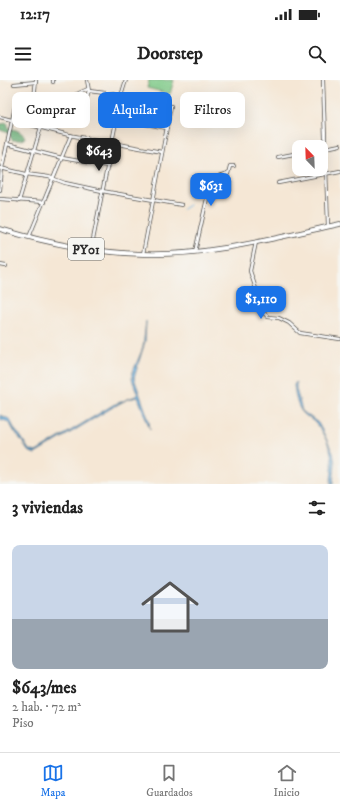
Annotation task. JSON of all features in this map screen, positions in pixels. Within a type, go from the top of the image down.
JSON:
[{"type":"highway","name":"PY01","points":[[0,229],[53,244],[91,250],[143,254],[195,252],[340,224]]},
{"type":"street","points":[[87,80],[89,90]]},
{"type":"street","points":[[122,92],[126,80]]},
{"type":"street","points":[[323,80],[325,140]]},
{"type":"street","points":[[14,84],[36,81],[35,92]]},
{"type":"street","points":[[49,129],[60,104],[66,103],[79,93],[89,90],[102,92]]},
{"type":"street","points":[[0,117],[12,120],[1,168],[0,190]]},
{"type":"street","points":[[19,201],[41,128]]},
{"type":"street","points":[[45,128],[71,135],[162,152]]},
{"type":"street","points":[[91,250],[115,128]]},
{"type":"street","points":[[143,254],[167,128]]},
{"type":"street","points":[[28,238],[71,135]]},
{"type":"street","points":[[6,144],[62,158],[108,166]]},
{"type":"street","points":[[328,147],[340,145]]},
{"type":"street","points":[[278,157],[292,154]]},
{"type":"street","points":[[195,252],[210,185],[215,178],[228,174],[230,166],[234,166]]},
{"type":"street","points":[[1,168],[47,177],[102,191],[182,205]]},
{"type":"street","points":[[328,173],[340,170]]},
{"type":"street","points":[[278,183],[315,176]]},
{"type":"street","points":[[326,176],[328,226]]},
{"type":"street","points":[[0,199],[44,202]]},
{"type":"street","points":[[256,241],[250,271],[264,313],[268,316],[279,318],[289,323],[300,333],[340,340]]},
{"type":"street","points":[[0,265],[6,266]]},
{"type":"green space","points":[[149,80],[174,80],[171,92],[162,92],[147,88]]},
{"type":"green space","points":[[7,123],[8,128],[20,132],[25,137],[20,140],[12,140],[9,133],[0,130],[0,124]]},
{"type":"water","points":[[146,321],[145,341],[143,348]]},
{"type":"water","points":[[143,349],[134,378],[149,421],[150,429],[138,397],[128,399],[138,395],[132,379],[132,374]]},
{"type":"water","points":[[296,382],[296,389],[302,411],[297,401],[294,389]]},
{"type":"water","points":[[128,399],[35,454],[28,451],[9,422],[0,419],[0,415],[9,419],[29,450],[36,452],[113,405]]},
{"type":"water","points":[[302,411],[318,423],[333,453],[335,464],[333,484],[331,484],[332,463],[329,446],[319,428]]},
{"type":"waterway","points":[[183,209],[189,205]]}]
